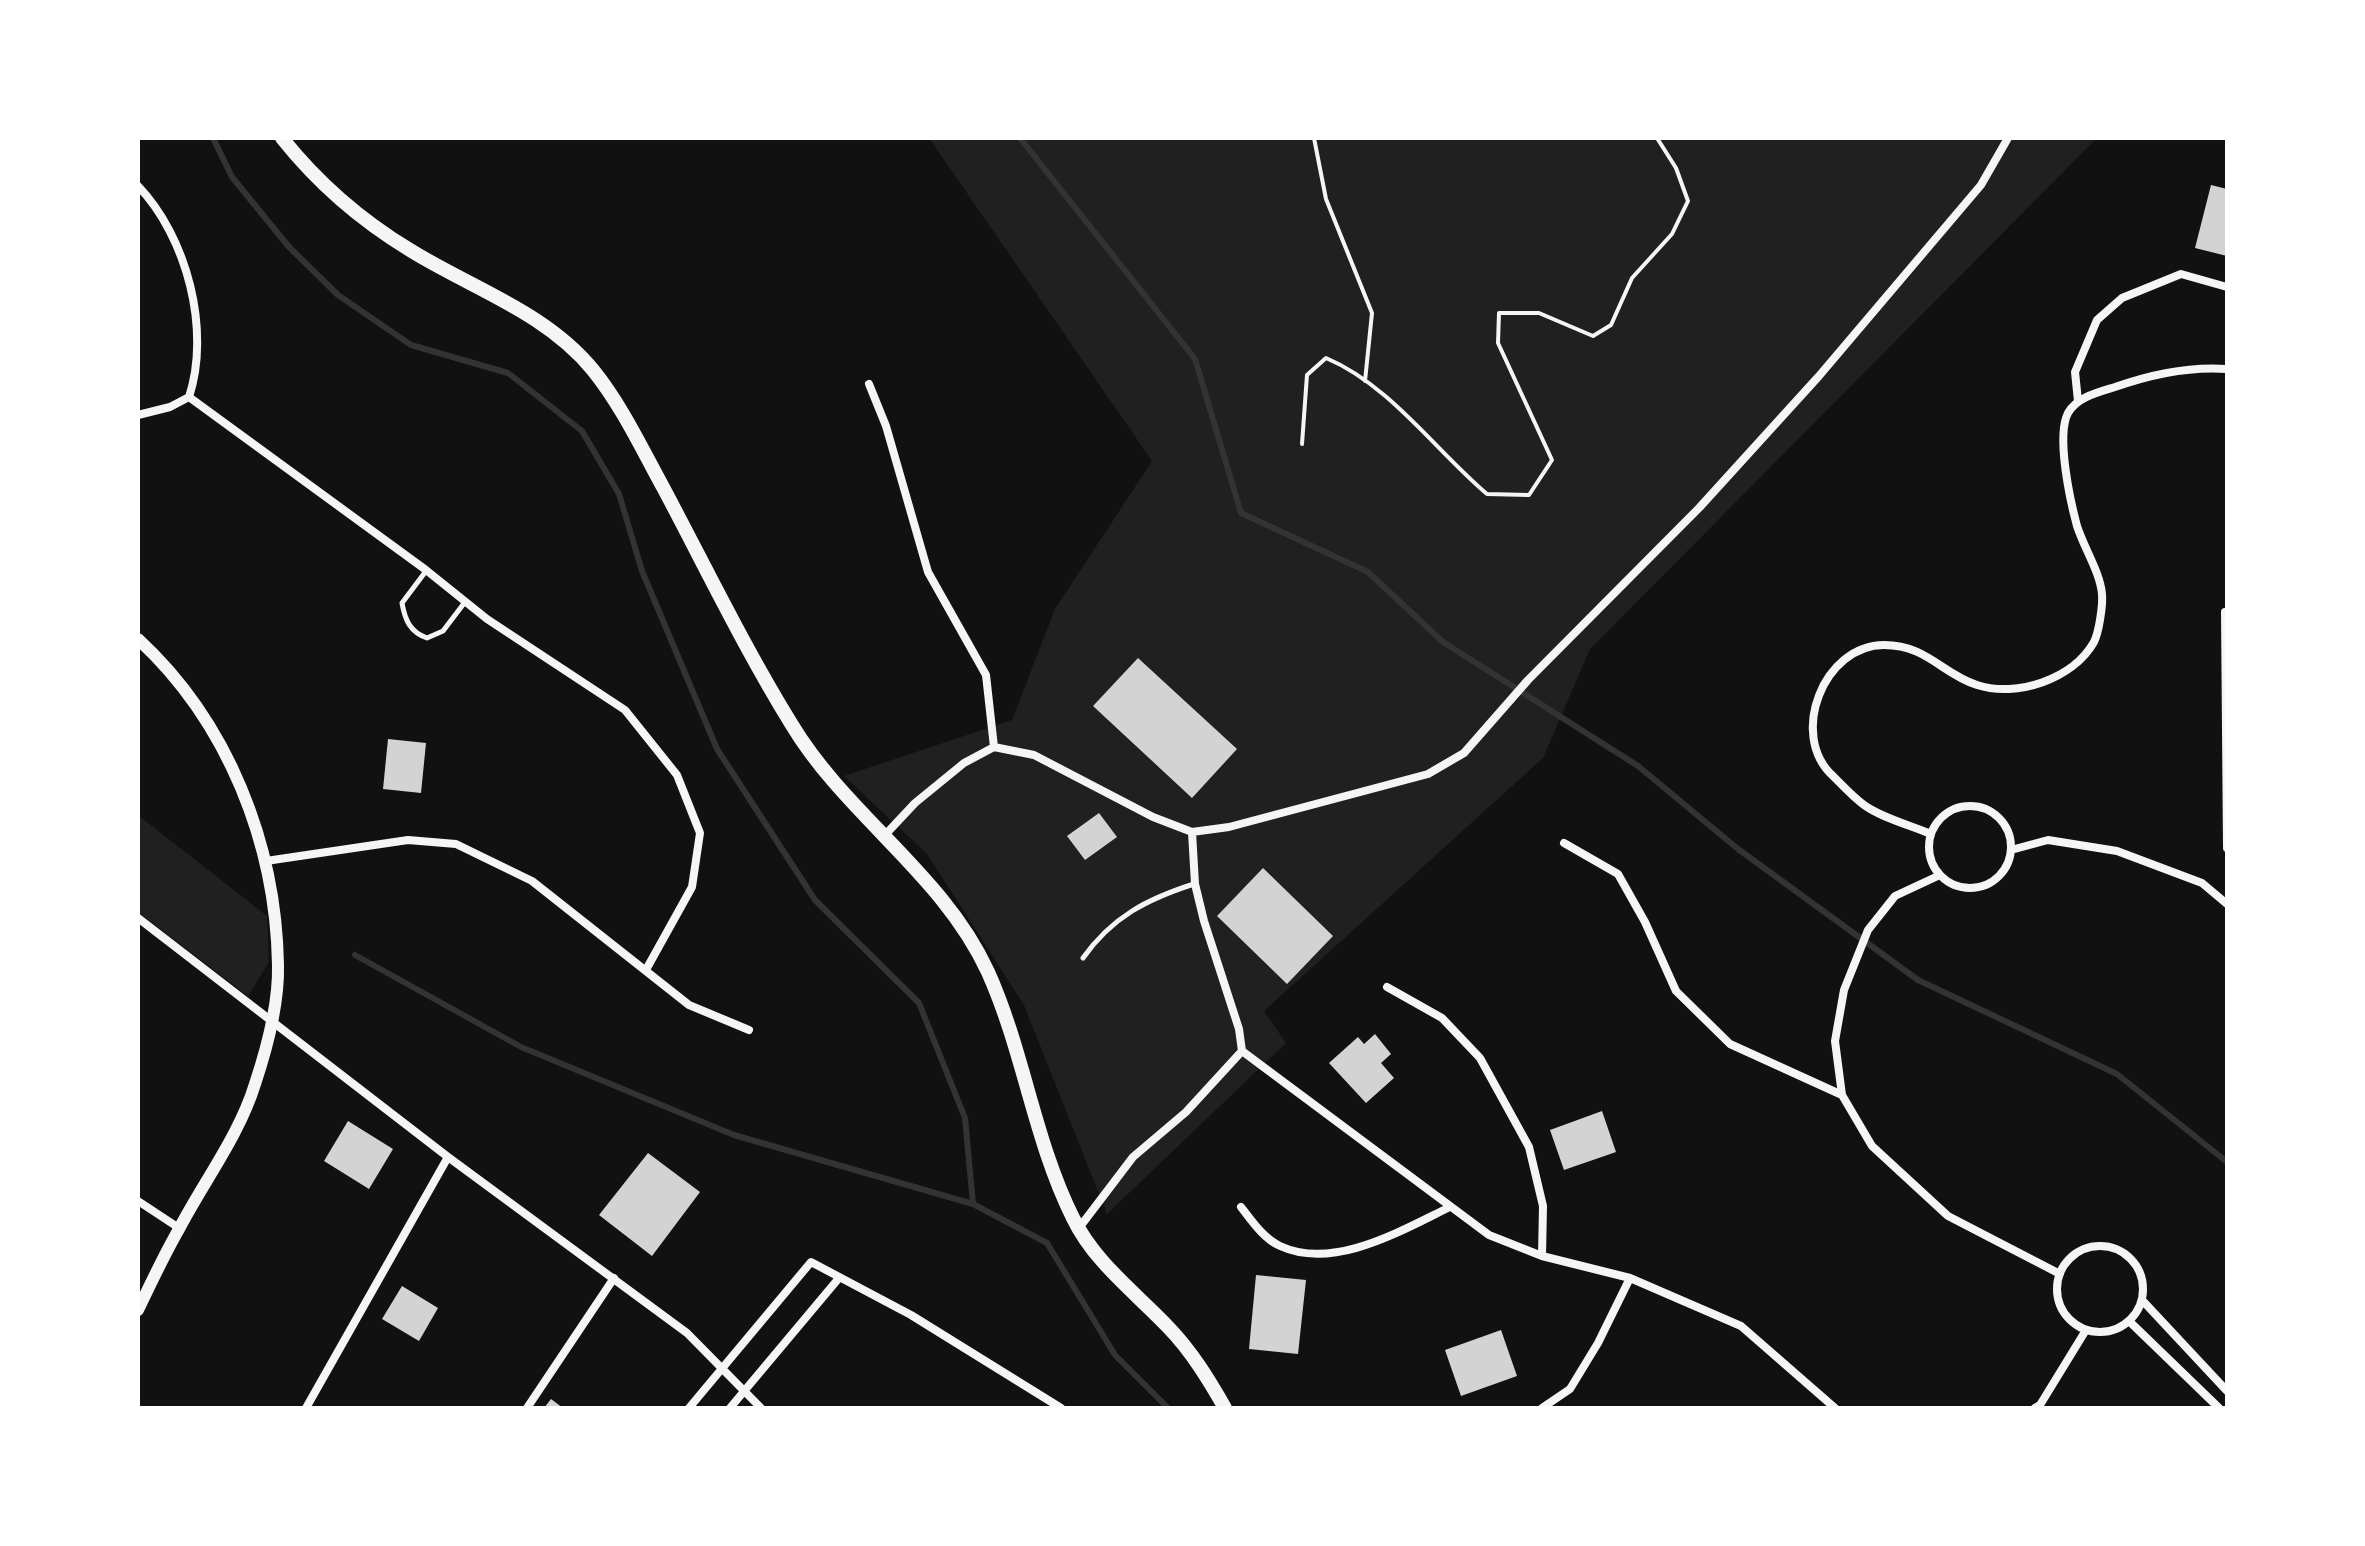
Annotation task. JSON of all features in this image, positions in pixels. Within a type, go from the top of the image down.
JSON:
[{"type":"main road","points":[[282,138],[304,166],[353,209],[410,250],[497,296],[550,331],[591,368],[626,420],[792,725],[832,784],[937,891],[965,928],[988,973],[1011,1031],[1031,1107],[1079,1228],[1099,1257],[1173,1332],[1204,1372],[1225,1408]]},
{"type":"street","points":[[885,835],[915,803],[964,763],[994,747],[1034,755],[1153,817],[1192,832],[1229,827],[1428,774],[1464,753],[1528,680],[1699,508],[1819,376],[1981,185],[2008,138]]},
{"type":"street","points":[[138,186],[169,229],[191,296],[196,361],[189,397]]},
{"type":"street","points":[[2078,401],[2075,372],[2097,320],[2122,298],[2181,274],[2227,287]]},
{"type":"street","points":[[1931,834],[1866,806],[1826,770],[1813,738],[1814,708],[1834,669],[1856,651],[1883,645],[1922,651],[1977,685],[2022,689],[2067,671],[2095,641],[2102,594],[2077,524],[2063,447],[2067,414],[2078,401],[2153,373],[2227,369]]},
{"type":"street","points":[[869,384],[886,426],[928,572],[986,675],[994,747]]},
{"type":"street","points":[[138,415],[170,407],[189,397]]},
{"type":"street","points":[[189,397],[426,570],[465,602],[625,710],[677,775],[700,833],[692,887],[647,968]]},
{"type":"street","points":[[2225,612],[2227,848]]},
{"type":"street","points":[[138,639],[201,711],[231,764],[266,861],[278,966],[271,1021],[255,1086],[228,1145],[179,1228],[138,1310]]},
{"type":"street","points":[[1969,805],[1985,808],[1999,818],[2009,832],[2011,850],[2007,866],[1995,880],[1980,887],[1952,884],[1940,875],[1929,848],[1931,834],[1939,819],[1952,809],[1969,805]]},
{"type":"street","points":[[1192,832],[1195,884],[1239,1029],[1242,1051],[1489,1235],[1542,1256],[1630,1278],[1741,1326],[1835,1408]]},
{"type":"street","points":[[266,861],[408,840],[456,844],[532,881],[647,968],[689,1005],[749,1030]]},
{"type":"street","points":[[2011,850],[2048,840],[2117,851],[2202,883],[2227,904]]},
{"type":"street","points":[[1564,843],[1618,874],[1645,922],[1676,991],[1730,1044],[1842,1095]]},
{"type":"street","points":[[1940,875],[1895,896],[1868,930],[1844,990],[1835,1041],[1842,1095],[1872,1146],[1948,1216],[2060,1274]]},
{"type":"street","points":[[138,918],[448,1157],[687,1333],[745,1388],[761,1408]]},
{"type":"street","points":[[1387,987],[1442,1018],[1480,1058],[1529,1147],[1543,1206],[1542,1256]]},
{"type":"street","points":[[1079,1228],[1133,1157],[1186,1112],[1242,1051]]},
{"type":"street","points":[[306,1408],[448,1157]]},
{"type":"street","points":[[138,1201],[179,1228]]},
{"type":"street","points":[[1241,1207],[1262,1233],[1280,1246],[1312,1254],[1385,1237],[1450,1207]]},
{"type":"street","points":[[2092,1246],[2117,1249],[2135,1264],[2141,1278],[2142,1300],[2129,1321],[2114,1330],[2086,1330],[2062,1311],[2057,1297],[2060,1274],[2065,1263],[2080,1250],[2092,1246]]},
{"type":"street","points":[[689,1408],[811,1262],[911,1315],[1061,1408]]},
{"type":"street","points":[[527,1408],[614,1278]]},
{"type":"street","points":[[730,1408],[839,1278]]},
{"type":"street","points":[[1542,1408],[1570,1389],[1598,1343],[1630,1278]]},
{"type":"street","points":[[2142,1300],[2227,1391]]},
{"type":"street","points":[[2129,1321],[2219,1408]]},
{"type":"street","points":[[2035,1408],[2040,1405],[2086,1330]]},
{"type":"lane","points":[[426,570],[402,603],[405,620],[416,634],[427,638],[443,631],[465,602]]},
{"type":"lane","points":[[1083,958],[1097,937],[1123,914],[1154,897],[1195,884]]},
{"type":"path","points":[[1314,138],[1326,199],[1372,313],[1365,381]]},
{"type":"path","points":[[1302,444],[1307,375],[1326,358],[1350,368],[1487,494],[1529,495],[1552,460],[1498,343],[1499,313],[1539,313],[1593,336],[1611,325],[1632,278],[1672,234],[1688,201],[1676,168],[1657,138]]},
{"type":"shaded area","points":[[929,138],[2097,138],[1590,649],[1543,758],[1264,1011],[1286,1043],[1107,1214],[1024,1005],[927,854],[844,776],[1012,720],[1055,609],[1152,461]]},
{"type":"shaded area","points":[[138,815],[267,916],[269,962],[248,996],[138,912]]},
{"type":"building","points":[[2211,185],[2227,189],[2227,256],[2195,248]]},
{"type":"building","points":[[1138,658],[1237,749],[1192,798],[1093,706]]},
{"type":"building","points":[[388,739],[426,743],[421,793],[383,789]]},
{"type":"building","points":[[1099,813],[1117,837],[1085,860],[1067,836]]},
{"type":"building","points":[[1263,868],[1333,936],[1287,984],[1217,916]]},
{"type":"building","points":[[1375,1034],[1391,1054],[1381,1063],[1394,1078],[1366,1103],[1329,1063],[1358,1037],[1364,1044]]},
{"type":"building","points":[[1602,1111],[1616,1152],[1564,1170],[1550,1130]]},
{"type":"building","points":[[348,1121],[393,1149],[369,1189],[324,1161]]},
{"type":"building","points":[[648,1153],[700,1192],[652,1256],[599,1215]]},
{"type":"building","points":[[1256,1275],[1306,1280],[1298,1354],[1249,1349]]},
{"type":"building","points":[[402,1286],[438,1308],[419,1341],[382,1319]]},
{"type":"building","points":[[1501,1330],[1517,1376],[1461,1396],[1445,1350]]},
{"type":"building","points":[[551,1399],[563,1408],[544,1408]]},
{"type":"waterway","points":[[213,138],[232,177],[289,247],[338,295],[411,345],[508,373],[582,431],[619,494],[642,571],[717,749],[815,900],[919,1003],[965,1118],[973,1204]]},
{"type":"waterway","points":[[1020,138],[1195,359],[1241,513],[1368,572],[1443,642],[1638,766],[1738,849],[1918,980],[2117,1074],[2227,1162]]},
{"type":"waterway","points":[[355,955],[521,1047],[734,1135],[973,1204],[1047,1243],[1115,1355],[1168,1408]]}]
